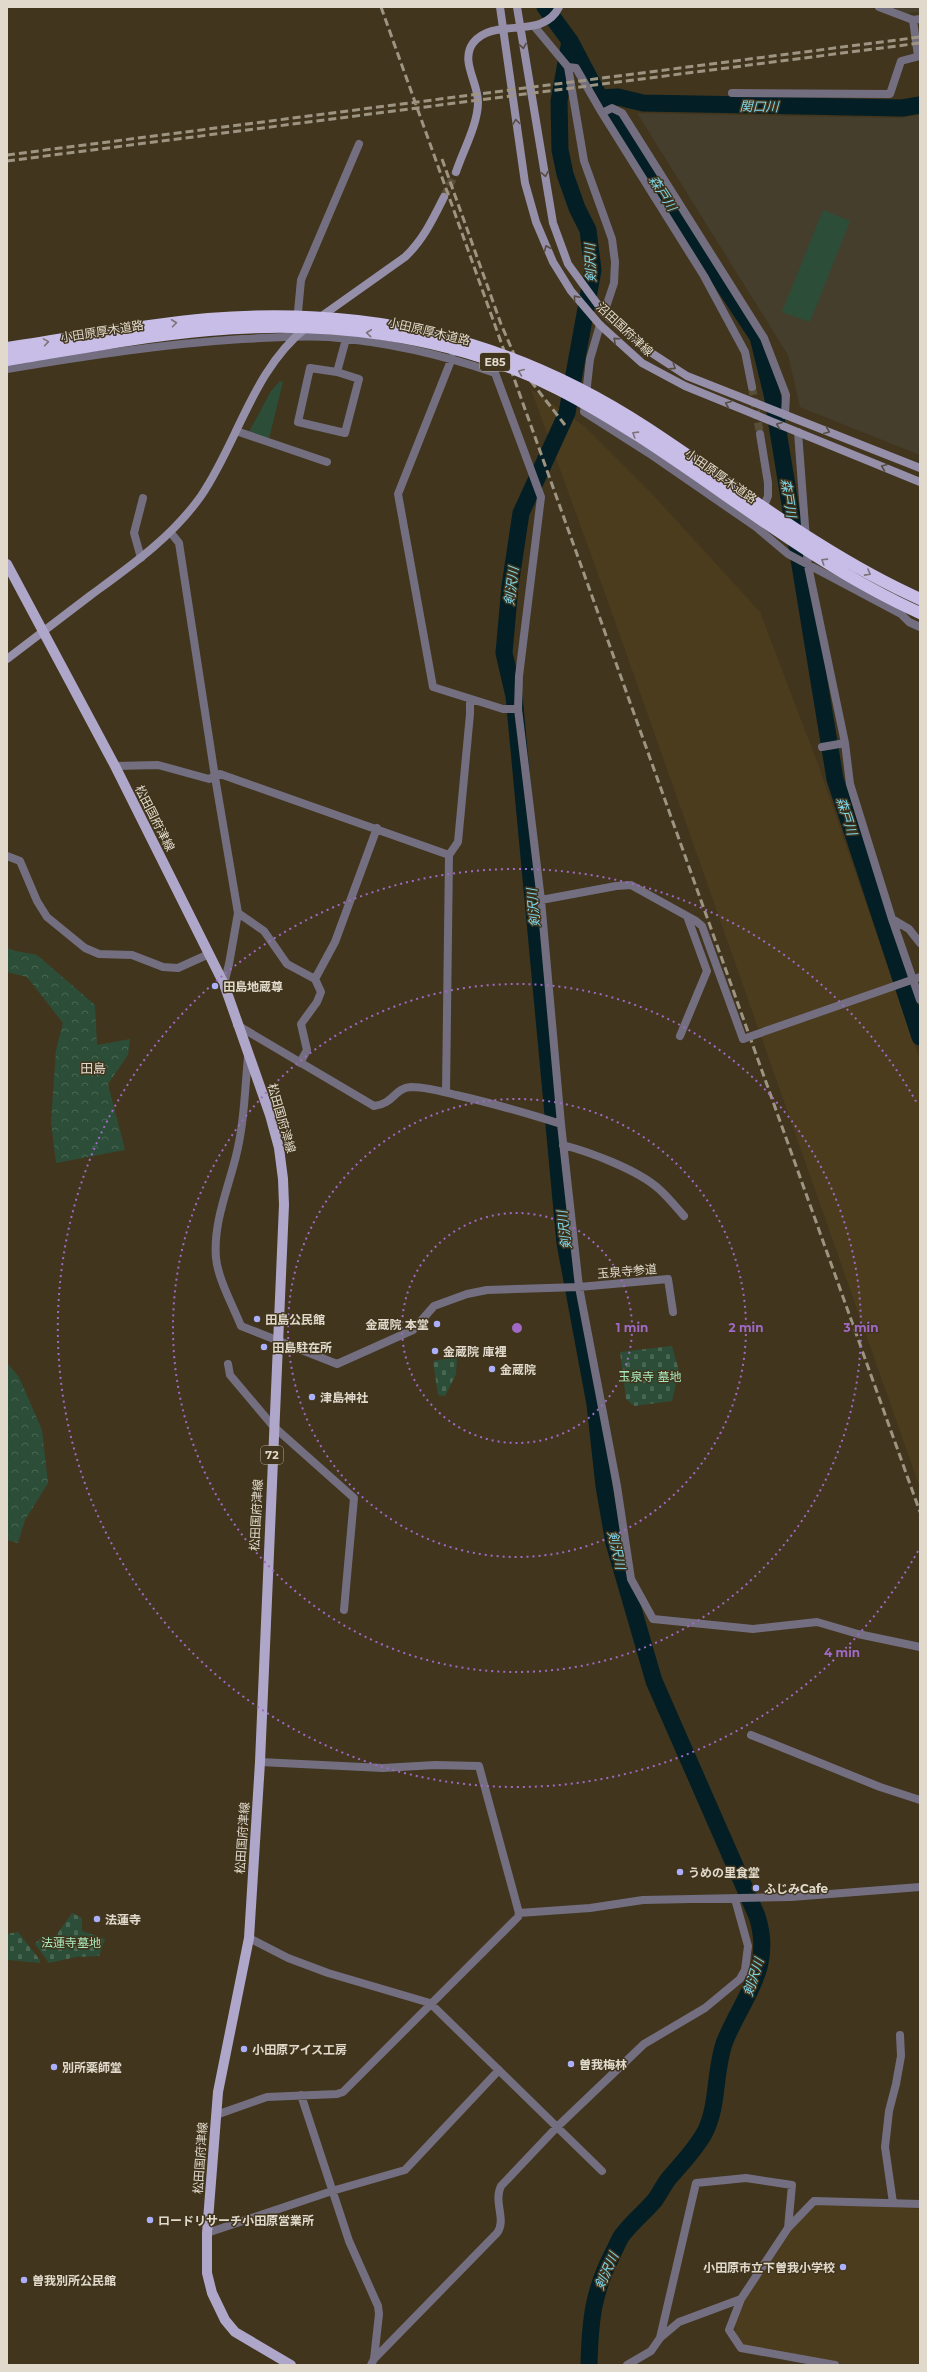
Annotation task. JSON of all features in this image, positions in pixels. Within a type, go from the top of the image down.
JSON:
[{"type":"highway","name":"小田原厚木道路","points":[[7,348],[208,319],[276,317],[338,318],[380,323],[464,341],[550,373],[597,397],[646,427],[790,526],[849,563],[920,599]]},
{"type":"highway","name":"小田原厚木道路","points":[[7,360],[174,334],[210,330],[275,327],[335,329],[385,335],[462,352],[546,383],[591,406],[641,437],[780,533],[843,573],[890,600],[920,613]]},
{"type":"main road","name":"沼田国府津線","points":[[500,7],[525,183],[536,222],[553,262],[565,282],[600,325],[642,363],[685,386],[920,482]]},
{"type":"main road","name":"沼田国府津線","points":[[517,7],[553,222],[568,264],[590,297],[604,313],[644,348],[687,376],[920,468]]},
{"type":"main road","points":[[456,172],[475,118],[478,103],[468,62],[470,49],[483,33],[503,29],[534,26],[548,20],[558,8]]},
{"type":"main road","points":[[8,658],[141,558],[171,532],[201,496],[262,382],[296,336],[405,257],[417,246],[428,230],[444,197]]},
{"type":"main road","name":"松田国府津線","points":[[7,564],[115,766],[224,984],[279,1148],[283,1179],[277,1340],[260,1762],[249,1938],[220,2084],[216,2115],[207,2233],[207,2273],[212,2293],[225,2320],[235,2332],[291,2365]]},
{"type":"street","points":[[732,93],[890,94],[901,61],[919,56],[916,20],[879,7]]},
{"type":"street","points":[[534,26],[568,67],[584,161],[612,239],[615,262],[614,283],[604,313]]},
{"type":"street","points":[[568,67],[576,68],[602,113],[704,276],[745,352],[752,387]]},
{"type":"street","points":[[602,113],[612,108],[622,113],[764,338],[786,395],[788,416]]},
{"type":"street","points":[[296,336],[301,280],[359,144]]},
{"type":"street","points":[[600,325],[590,359],[584,412],[653,456],[756,527],[788,554],[808,566],[901,614],[908,622],[920,626]]},
{"type":"street","points":[[7,368],[189,342],[296,336],[346,339],[390,345],[452,358],[495,373],[541,497],[519,676],[517,709],[541,900],[563,1145],[579,1286],[617,1486],[631,1579],[653,1619],[753,1629],[817,1622],[905,1645],[920,1647]]},
{"type":"street","points":[[337,372],[346,339]]},
{"type":"street","points":[[452,358],[398,494],[433,687],[470,700],[503,709],[517,709]]},
{"type":"street","points":[[310,368],[337,372],[359,379],[346,433],[298,422],[310,368]]},
{"type":"street","points":[[236,431],[327,462]]},
{"type":"street","points":[[796,431],[808,566],[845,743],[850,784],[892,919],[920,1000]]},
{"type":"street","points":[[756,527],[768,496],[768,484],[760,434]]},
{"type":"street","points":[[141,558],[134,533],[143,498]]},
{"type":"street","points":[[171,532],[179,543],[215,777],[238,913],[224,984]]},
{"type":"street","points":[[446,1092],[449,855],[458,842],[470,700]]},
{"type":"street","points":[[822,747],[845,743]]},
{"type":"street","points":[[115,766],[158,765],[209,780],[220,774],[377,828],[449,855]]},
{"type":"street","points":[[314,979],[335,942],[377,828]]},
{"type":"street","points":[[7,856],[20,861],[47,917],[84,948],[98,954],[132,955],[162,967],[170,968],[178,968],[209,954]]},
{"type":"street","points":[[541,900],[616,886],[631,885],[702,926],[743,1039],[920,977]]},
{"type":"street","points":[[238,913],[264,931],[287,964],[314,979],[320,992],[317,1002],[301,1024],[307,1050],[300,1063]]},
{"type":"street","points":[[680,1036],[707,971],[687,916]]},
{"type":"street","points":[[892,919],[909,929],[920,943]]},
{"type":"street","points":[[238,1025],[374,1106],[385,1105],[399,1091],[409,1087],[428,1088],[491,1102],[561,1124]]},
{"type":"street","points":[[248,1052],[242,1127],[236,1156],[219,1216],[216,1255],[218,1268],[241,1326],[337,1364],[414,1330],[434,1306],[467,1294],[487,1290],[579,1286]]},
{"type":"street","points":[[563,1145],[576,1148],[631,1171],[658,1188],[684,1216]]},
{"type":"street","name":"玉泉寺参道","points":[[579,1286],[668,1279],[673,1312]]},
{"type":"street","points":[[228,1364],[230,1375],[273,1426],[354,1498],[344,1610]]},
{"type":"street","points":[[751,1735],[880,1787],[920,1800]]},
{"type":"street","points":[[216,2115],[267,2097],[337,2094],[343,2092],[430,2003],[518,1917],[519,1913],[479,1766],[435,1765],[383,1768],[260,1762]]},
{"type":"street","points":[[519,1913],[590,1908],[643,1900],[738,1899],[920,1887]]},
{"type":"street","points":[[372,2362],[497,2234],[501,2226],[497,2198],[499,2191],[556,2128],[644,2044],[705,2008],[740,1979],[744,1970],[748,1946],[738,1899]]},
{"type":"street","points":[[249,1938],[288,1958],[328,1973],[430,2003],[602,2172]]},
{"type":"street","points":[[892,2203],[885,2147],[888,2110],[896,2084],[900,2056],[900,2036]]},
{"type":"street","points":[[207,2233],[332,2191],[405,2170],[499,2070]]},
{"type":"street","points":[[301,2095],[332,2191],[355,2254],[378,2306],[379,2314],[372,2362]]},
{"type":"street","points":[[660,2338],[696,2183],[746,2178],[792,2185],[788,2228]]},
{"type":"street","points":[[835,2365],[741,2348],[729,2330],[741,2299],[788,2228],[814,2201],[920,2204]]},
{"type":"street","points":[[628,2365],[651,2351],[660,2338],[679,2322],[741,2299]]},
{"type":"shaded area","points":[[891,7],[920,7],[920,12],[907,13]]},
{"type":"shaded area","points":[[637,113],[899,118],[920,115],[920,455],[800,407],[788,355]]},
{"type":"shaded area","points":[[531,389],[584,426],[654,496],[760,612],[819,767],[920,1060],[920,1488],[611,610]]},
{"type":"shaded area","name":"小田原市立下曽我小学校","points":[[819,2203],[920,2209],[920,2365],[852,2365],[828,2362],[743,2345],[735,2335],[736,2320],[743,2302],[800,2218],[810,2207]]},
{"type":"green space","points":[[823,210],[850,221],[810,322],[782,312]]},
{"type":"green space","points":[[280,381],[283,382],[269,439],[249,432],[271,391]]},
{"type":"green space","points":[[7,947],[11,950],[37,955],[95,1005],[97,1045],[130,1039],[128,1055],[108,1084],[125,1150],[56,1163],[51,1122],[56,1050],[63,1023],[27,977],[7,972]]},
{"type":"green space","name":"玉泉寺 墓地","points":[[672,1346],[679,1371],[672,1401],[634,1406],[626,1399],[620,1352]]},
{"type":"green space","points":[[457,1357],[456,1374],[445,1396],[438,1395],[433,1361]]},
{"type":"green space","points":[[7,1363],[19,1377],[42,1430],[48,1483],[25,1520],[18,1543],[7,1540]]},
{"type":"green space","name":"法蓮寺墓地","points":[[72,1913],[82,1918],[82,1931],[105,1939],[99,1956],[76,1957],[49,1963],[35,1944],[42,1936],[55,1937]]},
{"type":"green space","name":"法蓮寺墓地","points":[[18,1932],[40,1960],[40,1963],[8,1960],[7,1934]]},
{"type":"waterway","name":"森戸川","points":[[545,7],[570,41],[600,98],[758,337],[772,394],[835,779],[920,1037]]},
{"type":"waterway","name":"剣沢川","points":[[570,41],[559,101],[560,150],[565,174],[577,208],[588,230],[593,270],[567,413],[521,513],[510,586],[504,653],[514,696],[565,1243],[595,1404],[604,1486],[614,1543],[654,1681],[757,1916],[761,1935],[762,1952],[754,1982],[725,2041],[719,2064],[715,2099],[705,2132],[693,2150],[668,2180],[655,2200],[622,2235],[601,2280],[594,2306],[590,2334],[589,2365]]},
{"type":"waterway","name":"関口川","points":[[600,98],[618,97],[643,103],[902,108],[920,105]]},
{"type":"tunnel","points":[[444,197],[456,172]]},
{"type":"tunnel","points":[[752,387],[760,434]]},
{"type":"railway","points":[[381,7],[920,1512]]},
{"type":"railway","points":[[7,155],[920,37]]},
{"type":"railway","points":[[7,161],[920,43]]},
{"type":"railway","points":[[442,159],[501,324],[519,366],[565,425]]},
{"type":"place","name":"田島地蔵尊","points":[[215,986]]},
{"type":"place","name":"田島公民館","points":[[257,1319]]},
{"type":"place","name":"金蔵院 本堂","points":[[437,1324]]},
{"type":"place","name":"田島駐在所","points":[[264,1347]]},
{"type":"place","name":"金蔵院 庫裡","points":[[435,1351]]},
{"type":"place","name":"金蔵院","points":[[492,1369]]},
{"type":"place","name":"津島神社","points":[[312,1397]]},
{"type":"place","name":"うめの里食堂","points":[[680,1872]]},
{"type":"place","name":"ふじみCafe","points":[[756,1888]]},
{"type":"place","name":"法蓮寺","points":[[97,1919]]},
{"type":"place","name":"小田原アイス工房","points":[[244,2049]]},
{"type":"place","name":"曽我梅林","points":[[571,2064]]},
{"type":"place","name":"別所薬師堂","points":[[54,2067]]},
{"type":"place","name":"ロードリサーチ小田原営業所","points":[[150,2220]]},
{"type":"place","name":"小田原市立下曽我小学校","points":[[843,2267]]},
{"type":"place","name":"曽我別所公民館","points":[[24,2280]]},
{"type":"district","name":"田島","points":[[93,1068]]}]
